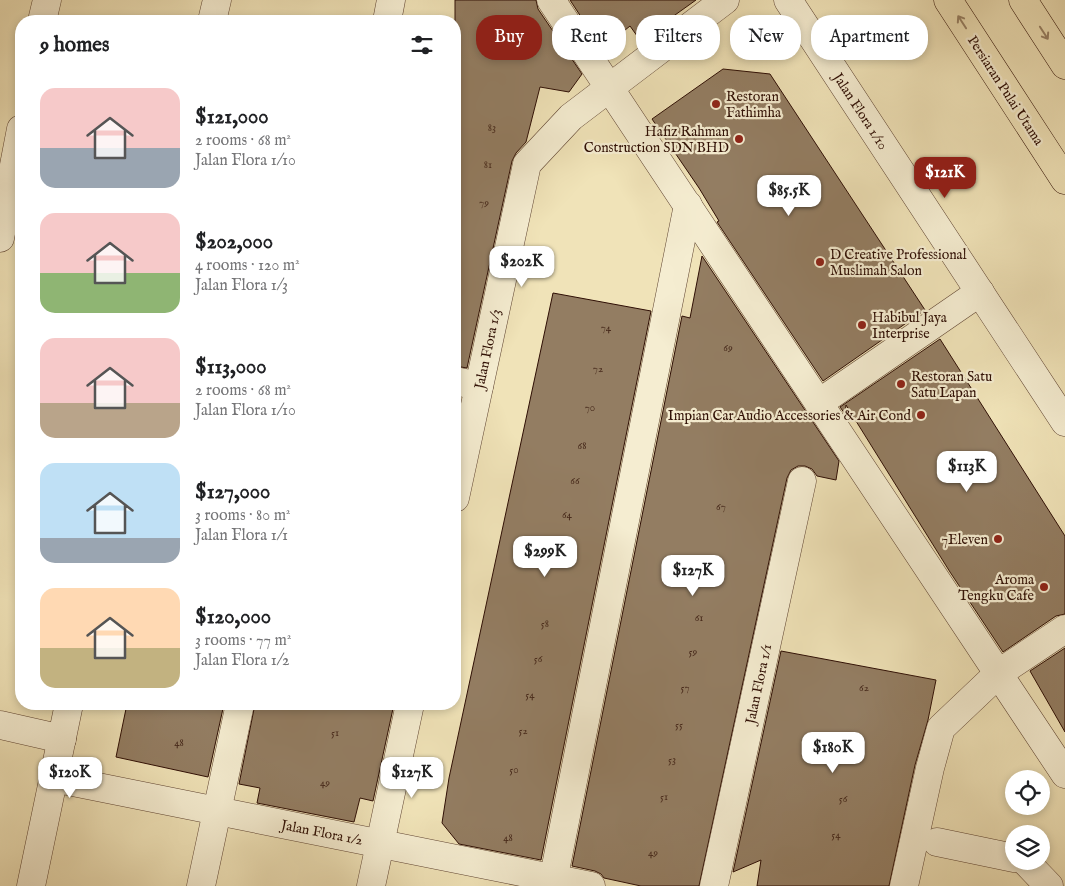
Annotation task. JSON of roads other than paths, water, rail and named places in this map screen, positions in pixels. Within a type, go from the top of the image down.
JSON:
[{"type":"main road","name":"Persiaran Pulai Utama","points":[[948,0],[1065,180]]},
{"type":"main road","points":[[1023,0],[1065,66]]},
{"type":"street","points":[[43,15],[47,0]]},
{"type":"street","points":[[213,15],[217,0]]},
{"type":"street","points":[[388,15],[391,0]]},
{"type":"street","points":[[551,0],[1065,774]]},
{"type":"street","name":"Jalan Flora 1/3","points":[[461,440],[467,383],[527,164],[571,117],[725,0]]},
{"type":"street","name":"Jalan Flora 1/10","points":[[788,0],[1065,422]]},
{"type":"street","points":[[0,238],[15,160]]},
{"type":"street","points":[[553,882],[688,205]]},
{"type":"street","points":[[0,242],[15,245]]},
{"type":"street","points":[[819,403],[980,292]]},
{"type":"street","name":"Jalan Flora 1/1","points":[[714,886],[802,481]]},
{"type":"street","points":[[904,886],[930,768],[942,728],[998,673],[1065,629]]},
{"type":"street","points":[[31,886],[68,710]]},
{"type":"street","points":[[201,886],[239,710]]},
{"type":"street","points":[[371,886],[409,710]]},
{"type":"street","points":[[0,725],[62,739]]},
{"type":"street","name":"Jalan Flora 1/2","points":[[53,778],[380,844],[553,882],[591,886]]},
{"type":"street","points":[[937,842],[1005,856]]},
{"type":"street","points":[[1034,870],[1049,886]]},
{"type":"place","name":"Restoran Fathimha","points":[[716,104]]},
{"type":"place","name":"Hafiz Rahman Construction SDN BHD","points":[[739,139]]},
{"type":"place","name":"D Creative Professional Muslimah Salon","points":[[820,262]]},
{"type":"place","name":"Habibul Jaya Interprise","points":[[862,325]]},
{"type":"place","name":"Restoran Satu Satu Lapan","points":[[901,384]]},
{"type":"place","name":"Impian Car Audio Accessories & Air Cond","points":[[921,415]]},
{"type":"place","name":"7Eleven","points":[[998,539]]},
{"type":"place","name":"Aroma Tengku Cafe","points":[[1044,587]]}]
